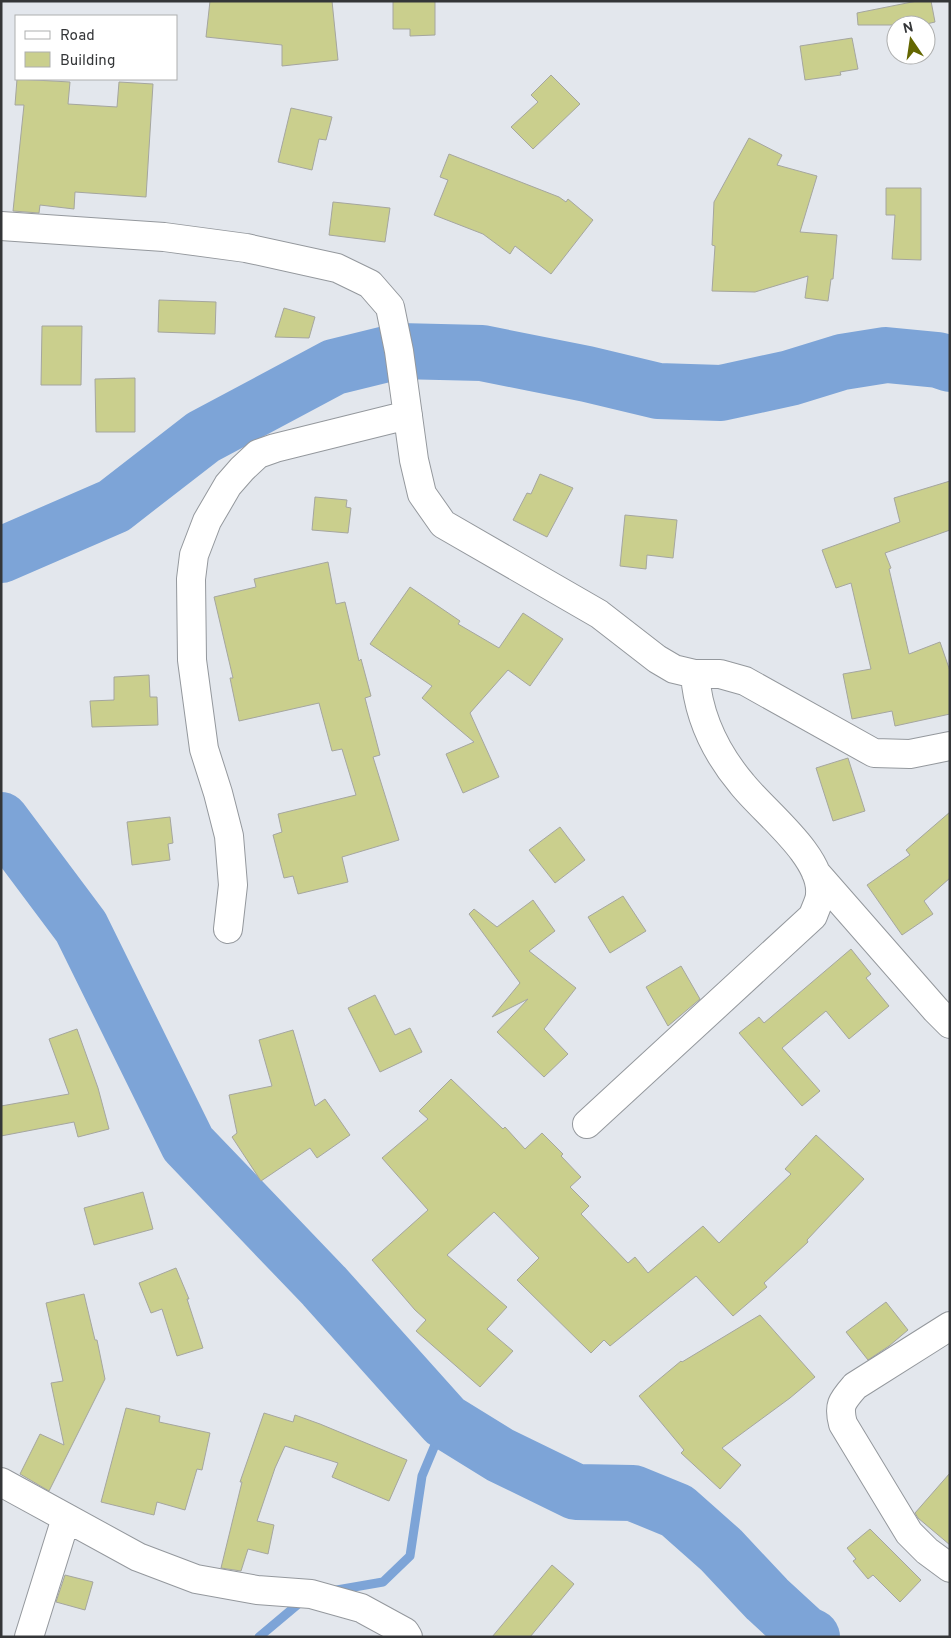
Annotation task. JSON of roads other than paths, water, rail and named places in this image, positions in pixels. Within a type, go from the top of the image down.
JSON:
[{"type":"street","points":[[1,226],[164,237],[246,248],[337,268],[370,284],[390,307],[399,351],[414,460],[422,494],[443,524],[599,614],[657,659],[674,669],[695,674],[720,674],[745,681],[874,753],[910,754],[950,746]]},
{"type":"street","points":[[228,929],[233,885],[229,836],[204,749],[192,660],[192,579],[194,555],[207,521],[228,485],[258,454],[275,448],[408,415]]},
{"type":"street","points":[[695,674],[697,695],[709,736],[741,784],[803,849],[816,873],[950,1024]]},
{"type":"street","points":[[587,1124],[813,916],[820,894],[816,873]]},
{"type":"street","points":[[950,1326],[855,1386],[844,1398],[840,1411],[843,1424],[909,1533],[927,1551],[950,1568]]},
{"type":"street","points":[[1,1482],[138,1557],[196,1579],[257,1590],[311,1594],[361,1608],[405,1632],[408,1637]]},
{"type":"street","points":[[29,1637],[66,1518]]},
{"type":"waterway","points":[[1,555],[114,506],[203,437],[334,367],[399,351],[482,353],[587,374],[658,391],[721,393],[790,378],[842,362],[886,355],[938,360],[950,364]]},
{"type":"waterway","points":[[1,820],[81,927],[188,1144],[324,1286],[445,1421],[500,1455],[576,1492],[633,1493],[677,1511],[721,1550],[767,1599],[804,1633],[812,1637]]},
{"type":"waterway","points":[[331,1591],[383,1582],[410,1556],[422,1476],[445,1421]]},
{"type":"waterway","points":[[259,1637],[303,1600]]}]
